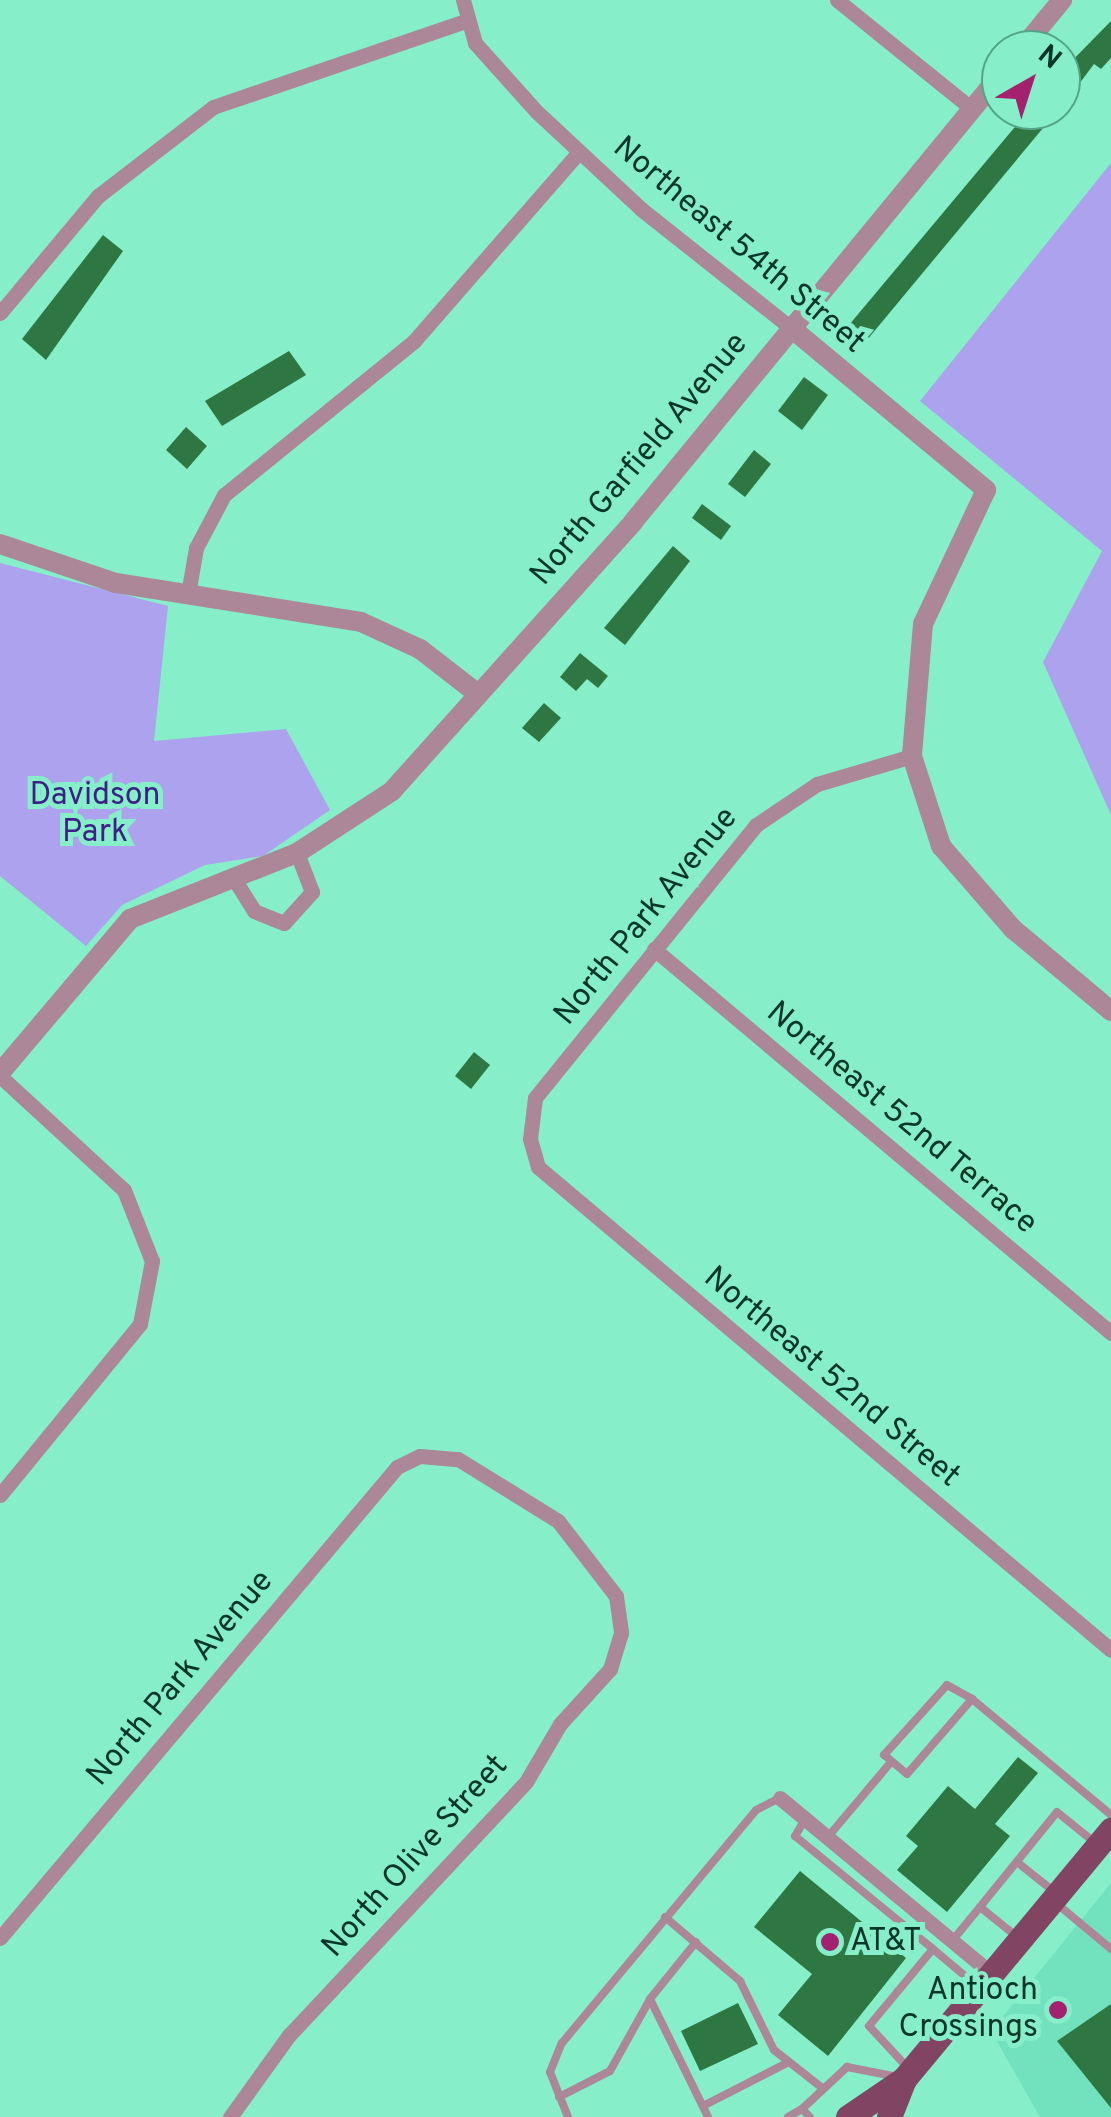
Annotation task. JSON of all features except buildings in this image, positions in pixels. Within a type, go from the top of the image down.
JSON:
[{"type":"main road","points":[[848,2117],[907,2074],[1104,1838]]},
{"type":"main road","points":[[889,2117],[907,2074]]},
{"type":"street","points":[[0,313],[117,178],[213,107],[466,20],[463,0]]},
{"type":"street","points":[[837,0],[972,109]]},
{"type":"street","points":[[1037,30],[1062,0]]},
{"type":"street","name":"Northeast 54th Street","points":[[466,20],[482,54],[579,152],[986,490],[988,501],[926,610],[912,756]]},
{"type":"street","name":"North Garfield Avenue","points":[[0,1075],[130,919],[173,896],[236,882],[297,853],[392,791],[981,98]]},
{"type":"street","points":[[188,594],[200,536],[224,494],[414,341],[579,152]]},
{"type":"street","points":[[0,544],[116,583],[361,622],[420,650],[478,694]]},
{"type":"street","points":[[912,756],[942,846],[1013,929],[1111,1011]]},
{"type":"street","name":"North Park Avenue","points":[[530,1139],[534,1098],[774,808],[817,784],[912,756]]},
{"type":"street","points":[[236,882],[254,911],[284,922],[312,892],[297,853]]},
{"type":"street","name":"Northeast 52nd Terrace","points":[[654,949],[1111,1334]]},
{"type":"street","points":[[0,1075],[124,1190],[151,1252],[140,1324],[0,1494]]},
{"type":"street","name":"Northeast 52nd Street","points":[[530,1139],[538,1166],[1111,1650]]},
{"type":"street","name":"North Park Avenue","points":[[0,1938],[408,1460],[458,1459],[558,1521],[603,1572],[621,1623]]},
{"type":"street","name":"North Olive Street","points":[[230,2117],[289,2035],[526,1782],[560,1724],[610,1669],[621,1623]]},
{"type":"street","points":[[780,1798],[952,1941],[985,1981]]},
{"type":"lane","points":[[972,1699],[906,1774],[884,1756],[943,1686],[972,1699],[1111,1814]]},
{"type":"lane","points":[[827,1838],[891,1762]]},
{"type":"lane","points":[[568,2117],[550,2072],[562,2044],[756,1810],[780,1798]]},
{"type":"lane","points":[[952,1941],[1057,1812],[1104,1838]]},
{"type":"lane","points":[[805,1819],[795,1836],[933,1949],[985,1981]]},
{"type":"lane","points":[[1017,1862],[1111,1949]]},
{"type":"lane","points":[[980,1907],[1020,1939]]},
{"type":"lane","points":[[665,1917],[740,1981],[787,2063],[821,2087]]},
{"type":"lane","points":[[559,2097],[610,2071],[650,1999],[696,1942]]},
{"type":"lane","points":[[907,2074],[869,2026],[933,1949]]},
{"type":"lane","points":[[650,1999],[708,2117]]},
{"type":"lane","points":[[703,2106],[787,2063]]},
{"type":"lane","points":[[788,2117],[802,2110],[821,2087],[848,2067],[907,2074]]},
{"type":"lane","points":[[802,2110],[810,2117]]},
{"type":"shaded area","name":"Antioch Crossings","points":[[1111,1883],[1111,2117],[1040,2117],[991,2031]]},
{"type":"green space","points":[[1111,163],[1111,815],[1043,662],[1102,551],[920,401]]},
{"type":"green space","name":"Davidson Park","points":[[0,563],[168,606],[154,741],[286,729],[330,810],[263,856],[205,865],[122,905],[86,946],[0,876]]},
{"type":"place","name":"AT&T","points":[[830,1942]]},
{"type":"place","name":"Antioch Crossings","points":[[1058,2010]]}]
